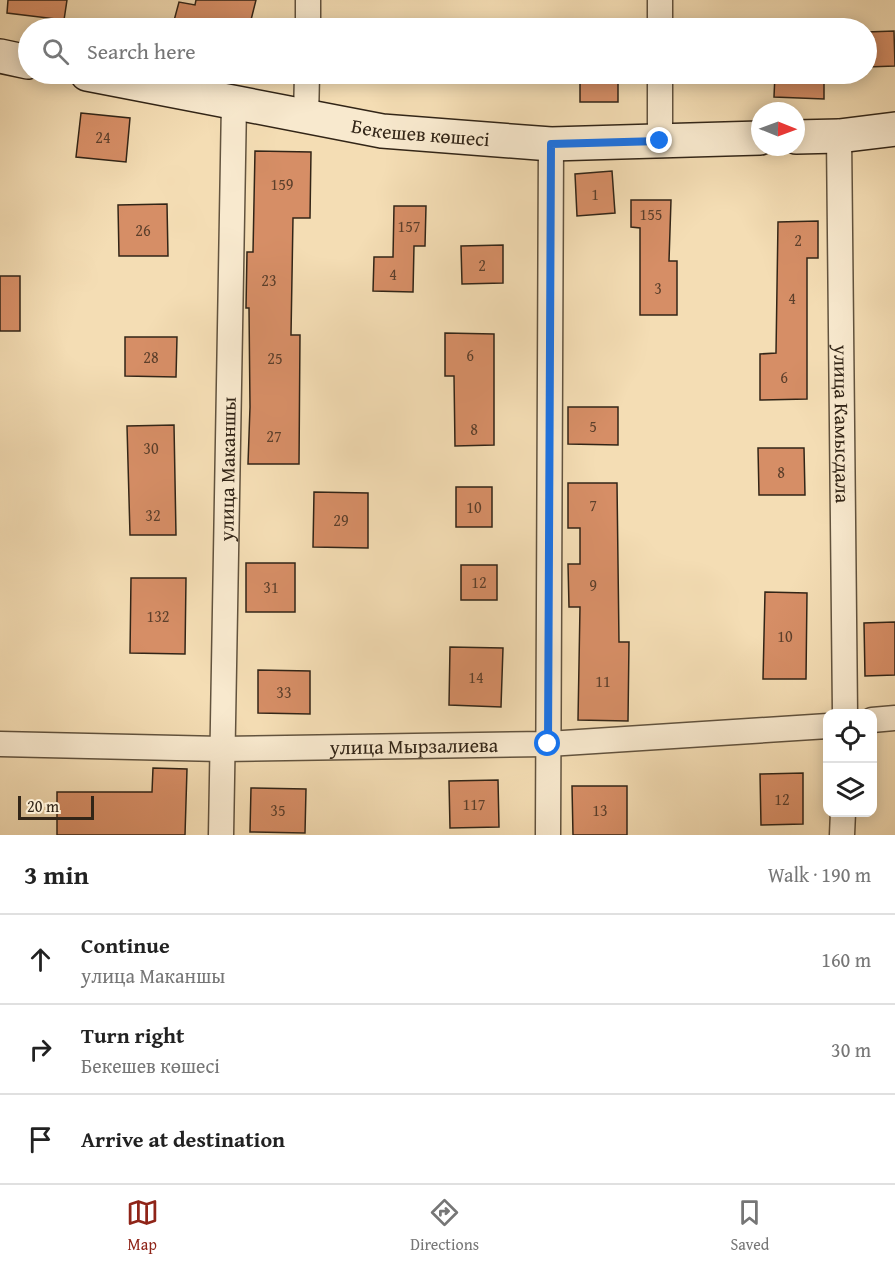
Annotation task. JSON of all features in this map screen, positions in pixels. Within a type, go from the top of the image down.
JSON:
[{"type":"main road","points":[[0,56],[18,60]]},
{"type":"main road","name":"Бекешев көшесі","points":[[138,84],[382,131],[551,144],[751,138]]},
{"type":"main road","points":[[805,137],[839,136],[895,129]]},
{"type":"street","points":[[308,0],[308,18]]},
{"type":"street","points":[[660,0],[660,18]]},
{"type":"street","points":[[306,118],[307,84]]},
{"type":"street","points":[[660,84],[660,141]]},
{"type":"street","name":"улица Маканшы","points":[[221,835],[234,103]]},
{"type":"street","name":"улица Камысдала","points":[[839,136],[845,709]]},
{"type":"street","points":[[548,835],[551,144]]},
{"type":"street","points":[[877,720],[895,718]]},
{"type":"street","name":"улица Мырзалиева","points":[[0,744],[221,749],[548,744],[823,726]]},
{"type":"street","points":[[842,835],[843,817]]},
{"type":"building","points":[[8,0],[67,0],[64,18],[7,13]]},
{"type":"building","points":[[196,0],[256,0],[252,18],[175,18],[179,2],[195,5]]},
{"type":"building","points":[[894,31],[895,66],[877,67],[877,32]]},
{"type":"building","points":[[580,84],[618,84],[618,102],[580,102]]},
{"type":"building","points":[[775,84],[824,84],[824,99],[774,97]]},
{"type":"building","points":[[81,113],[130,118],[126,162],[76,157]]},
{"type":"building","points":[[255,151],[311,152],[310,218],[293,218],[291,335],[300,335],[299,464],[248,464],[250,407],[249,308],[246,308],[247,252],[253,252]]},
{"type":"building","points":[[612,171],[615,213],[577,216],[575,174]]},
{"type":"building","points":[[631,200],[671,200],[669,261],[677,261],[677,315],[640,315],[640,228],[631,227]]},
{"type":"building","points":[[167,204],[168,256],[119,256],[118,205]]},
{"type":"building","points":[[394,206],[426,206],[425,246],[414,246],[413,292],[373,291],[374,257],[393,257]]},
{"type":"building","points":[[818,221],[818,258],[807,258],[807,399],[760,400],[760,354],[776,353],[778,222]]},
{"type":"building","points":[[503,245],[503,283],[462,284],[461,246]]},
{"type":"building","points":[[0,276],[20,276],[20,331],[0,331]]},
{"type":"building","points":[[445,333],[494,334],[494,445],[455,446],[454,376],[445,376]]},
{"type":"building","points":[[125,337],[177,337],[176,377],[125,376]]},
{"type":"building","points":[[568,407],[618,407],[618,445],[568,444]]},
{"type":"building","points":[[174,425],[176,535],[130,535],[127,426]]},
{"type":"building","points":[[758,448],[804,448],[805,495],[759,495]]},
{"type":"building","points":[[568,483],[617,483],[619,642],[629,642],[628,721],[578,720],[580,607],[569,607],[568,564],[580,564],[580,528],[568,528]]},
{"type":"building","points":[[456,487],[492,487],[492,527],[456,527]]},
{"type":"building","points":[[314,492],[368,493],[368,548],[313,547]]},
{"type":"building","points":[[246,563],[295,563],[295,612],[246,612]]},
{"type":"building","points":[[461,565],[497,565],[497,600],[461,600]]},
{"type":"building","points":[[131,578],[186,578],[185,654],[130,653]]},
{"type":"building","points":[[765,592],[807,593],[806,679],[763,679]]},
{"type":"building","points":[[895,622],[895,675],[865,676],[864,623]]},
{"type":"building","points":[[450,647],[503,648],[501,707],[449,705]]},
{"type":"building","points":[[258,670],[310,671],[310,714],[258,713]]},
{"type":"building","points":[[153,768],[187,769],[185,835],[57,835],[57,792],[152,792]]},
{"type":"building","points":[[803,773],[803,824],[761,825],[760,774]]},
{"type":"building","points":[[498,780],[499,827],[450,828],[449,781]]},
{"type":"building","points":[[572,786],[627,786],[627,835],[573,835]]},
{"type":"building","points":[[251,788],[306,789],[305,833],[250,832]]},
{"type":"route","points":[[548,744],[551,144],[660,141]]}]
